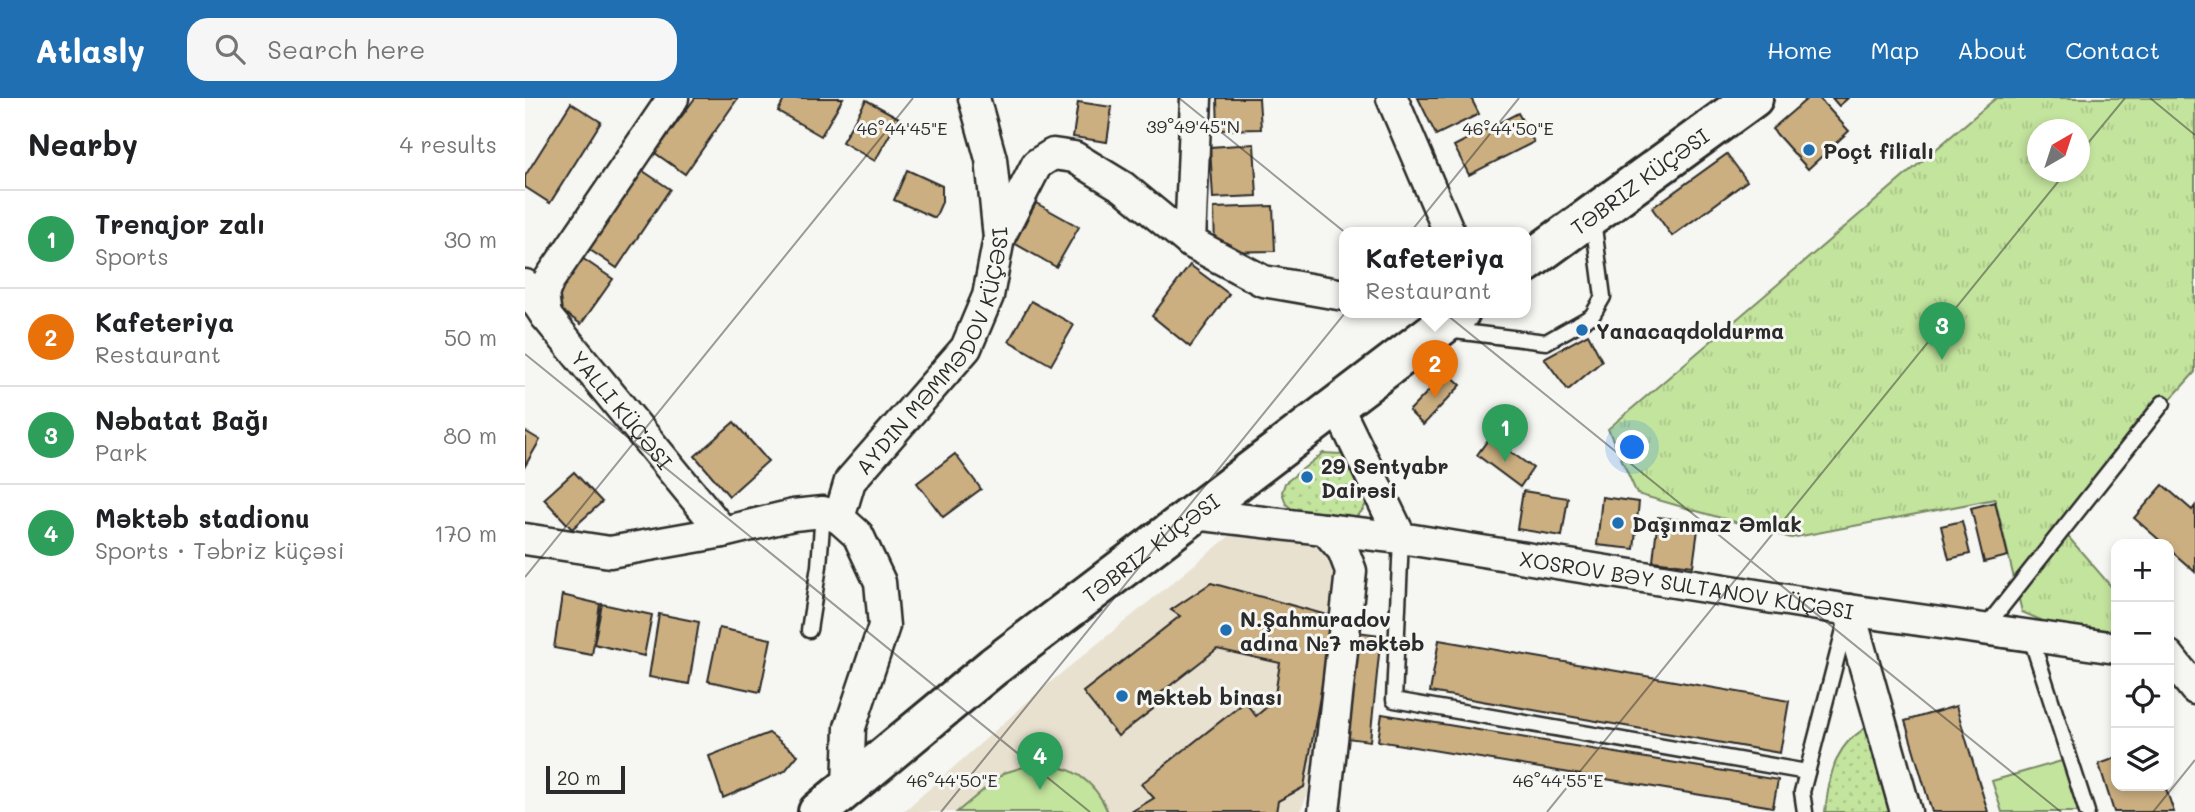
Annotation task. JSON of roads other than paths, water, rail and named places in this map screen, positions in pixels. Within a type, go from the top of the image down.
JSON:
[{"type":"main road","name":"TƏBRIZ KÜÇƏSI","points":[[1531,260],[1753,98]]},
{"type":"main road","name":"TƏBRIZ KÜÇƏSI","points":[[848,788],[994,666],[1449,321]]},
{"type":"main road","points":[[818,812],[848,788]]},
{"type":"street","points":[[546,316],[543,294],[549,280],[673,98]]},
{"type":"street","points":[[974,98],[991,159],[999,238]]},
{"type":"street","points":[[1190,242],[1196,98]]},
{"type":"street","points":[[1392,98],[1447,227]]},
{"type":"street","points":[[831,515],[850,481],[966,348],[988,296],[999,238],[1037,164],[1053,154],[1074,157],[1123,187],[1190,242],[1263,281],[1339,294]]},
{"type":"street","points":[[525,285],[546,316],[723,532]]},
{"type":"street","points":[[1337,406],[1401,538]]},
{"type":"street","name":"XOSROV BƏY SULTANOV KÜÇƏSI","points":[[1194,514],[1401,538],[1849,610],[2111,647]]},
{"type":"street","points":[[525,540],[610,552],[723,532],[793,515],[831,515],[858,535],[880,582],[884,626],[850,727],[848,788]]},
{"type":"street","points":[[1324,812],[1352,571],[1343,550],[1325,529]]},
{"type":"street","points":[[1849,610],[1906,812]]},
{"type":"street","points":[[2174,662],[2195,689]]},
{"type":"lane","points":[[1449,321],[1546,342],[1592,316],[1603,297],[1593,215]]},
{"type":"lane","points":[[1985,628],[2163,403]]},
{"type":"lane","points":[[809,630],[819,566],[831,515]]},
{"type":"lane","points":[[1401,538],[1394,700],[1807,772]]},
{"type":"lane","points":[[1805,812],[1802,792],[1849,610]]},
{"type":"lane","points":[[2030,635],[2087,812]]},
{"type":"place","name":"Poçt filialı","points":[[1809,150]]},
{"type":"place","name":"Yanacaqdoldurma","points":[[1582,330]]},
{"type":"place","name":"Nəbatat Bağı","points":[[1942,360]]},
{"type":"place","name":"Kafeteriya","points":[[1435,398]]},
{"type":"place","name":"Trenajor zalı","points":[[1505,462]]},
{"type":"place","name":"29 Sentyabr Dairəsi","points":[[1307,477]]},
{"type":"place","name":"Daşınmaz Əmlak","points":[[1618,523]]},
{"type":"place","name":"N.Şahmuradov adına №7 məktəb","points":[[1226,630]]},
{"type":"place","name":"Məktəb binası","points":[[1122,696]]},
{"type":"place","name":"Məktəb stadionu","points":[[1040,790]]}]
